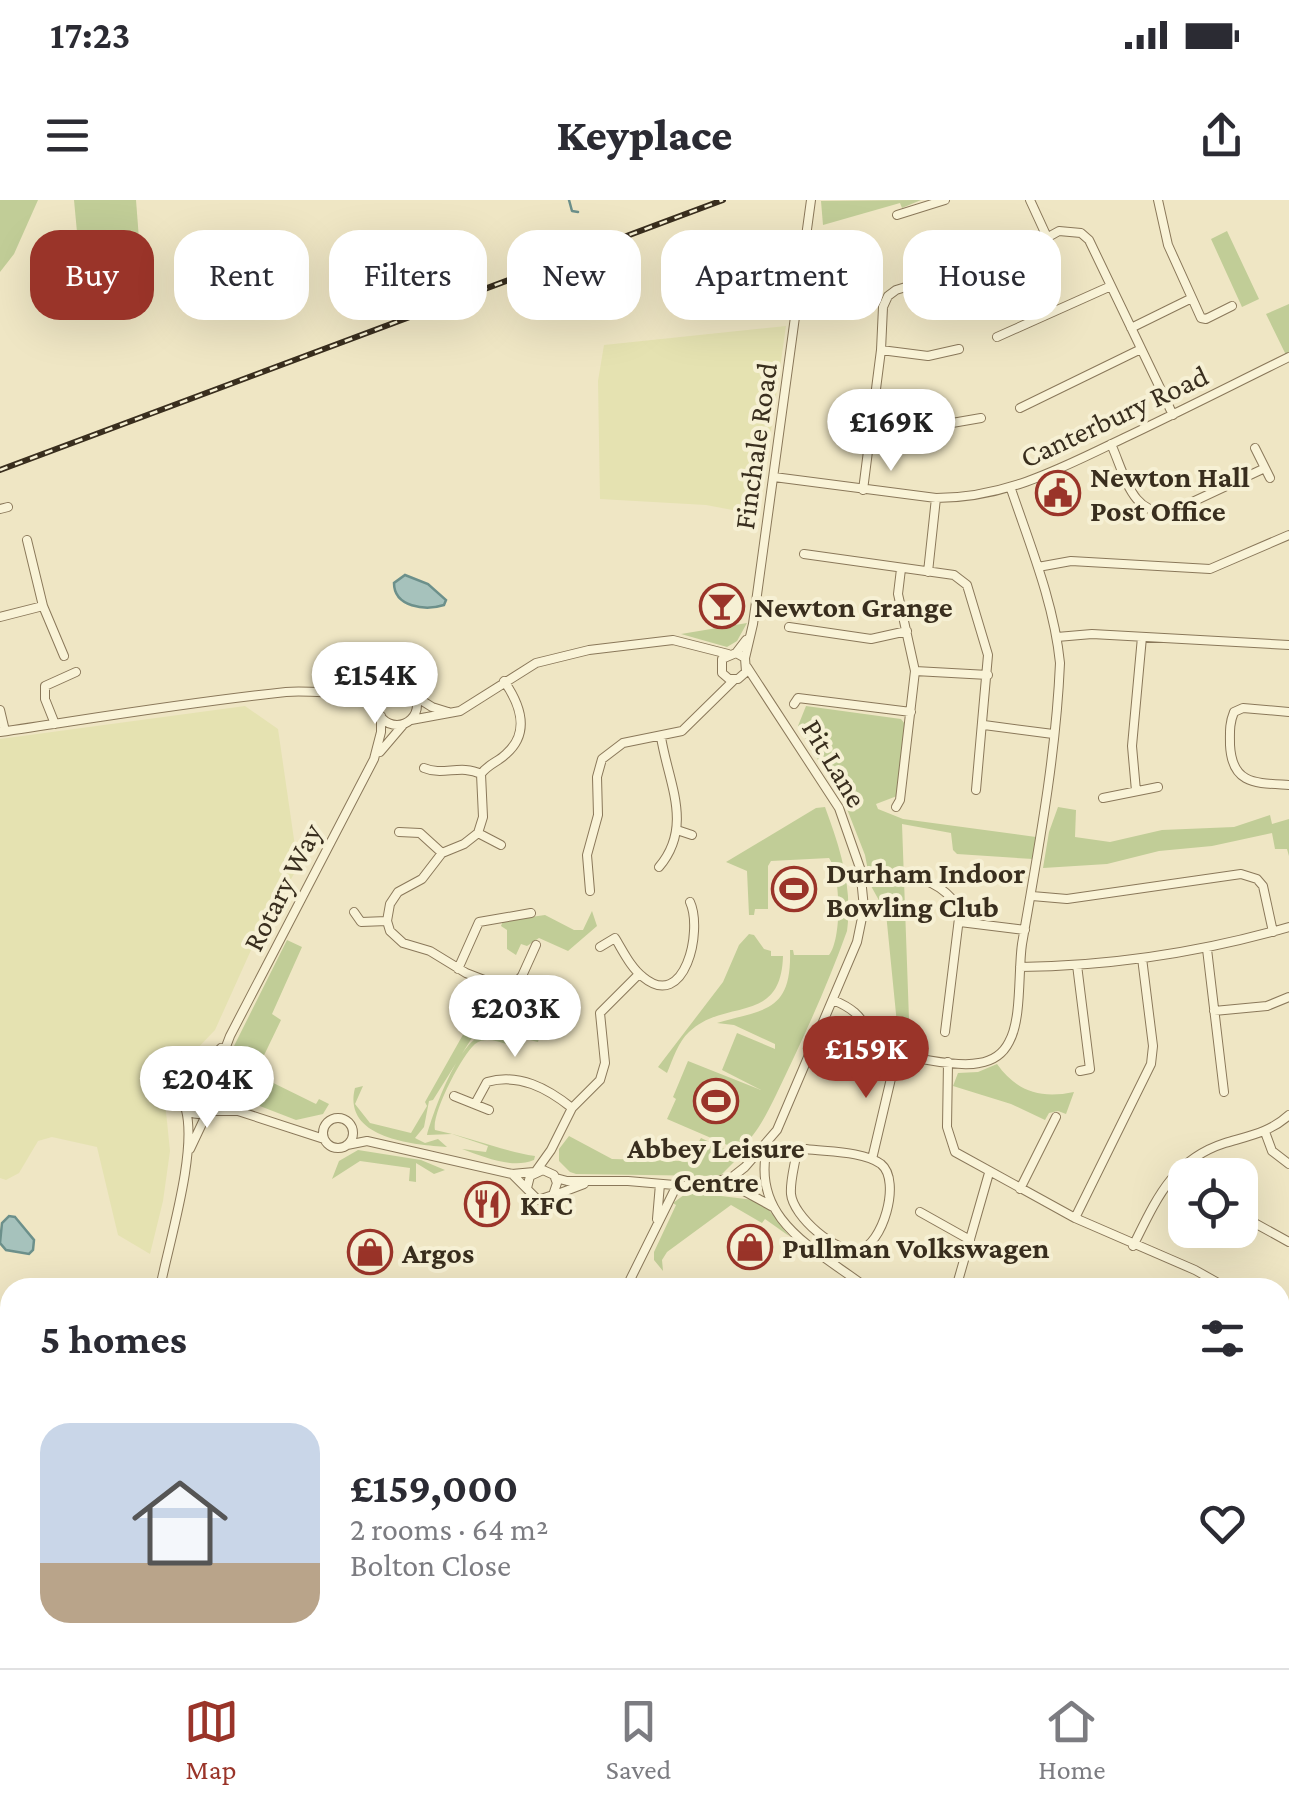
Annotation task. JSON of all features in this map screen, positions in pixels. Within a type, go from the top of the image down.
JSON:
[{"type":"street","name":"Finchale Road","points":[[739,658],[748,638],[774,477],[811,200]]},
{"type":"street","points":[[897,216],[945,200]]},
{"type":"street","points":[[1030,200],[1043,230]]},
{"type":"street","points":[[1158,200],[1168,244],[1201,318],[1232,306]]},
{"type":"street","points":[[1061,233],[1070,230],[1089,240],[1173,415]]},
{"type":"street","points":[[997,337],[1111,286]]},
{"type":"street","points":[[863,490],[883,307],[888,296],[903,288]]},
{"type":"street","points":[[1131,328],[1192,298]]},
{"type":"street","points":[[881,350],[928,356],[959,348]]},
{"type":"street","points":[[1020,408],[1141,349]]},
{"type":"street","name":"Canterbury Road","points":[[774,477],[936,498],[963,498],[1011,489],[1289,357]]},
{"type":"street","points":[[872,420],[929,427],[981,418]]},
{"type":"street","points":[[1111,444],[1138,502],[1157,514],[1173,511],[1265,468]]},
{"type":"street","points":[[1256,448],[1270,478]]},
{"type":"street","points":[[832,1000],[856,1012],[879,1041],[897,1053],[948,1062],[993,1060],[1014,1032],[1059,688],[1057,637],[1011,489]]},
{"type":"street","points":[[928,572],[936,498]]},
{"type":"street","points":[[1038,567],[1072,561],[1210,569],[1289,535]]},
{"type":"street","points":[[26,540],[43,606],[64,656]]},
{"type":"street","points":[[804,554],[954,576],[968,585],[984,635],[988,675],[976,790]]},
{"type":"street","points":[[896,806],[900,800],[915,671],[898,594],[901,569]]},
{"type":"street","points":[[0,617],[43,606]]},
{"type":"street","points":[[788,627],[871,639],[907,631]]},
{"type":"street","points":[[1057,637],[1092,634],[1289,645]]},
{"type":"street","points":[[1136,791],[1132,746],[1142,637]]},
{"type":"street","points":[[358,694],[392,724],[468,707],[536,663],[589,650],[658,640],[686,641],[739,658]]},
{"type":"street","points":[[704,647],[721,670],[762,691]]},
{"type":"street","points":[[715,696],[722,659],[739,658]]},
{"type":"street","points":[[590,892],[587,855],[598,815],[596,777],[600,762],[612,748],[624,743],[673,735],[690,725],[736,679],[739,658]]},
{"type":"street","name":"Pit Lane","points":[[739,658],[839,808],[860,868],[864,892],[862,926],[782,1119],[768,1142]]},
{"type":"street","points":[[915,671],[988,675]]},
{"type":"street","points":[[55,724],[45,699],[45,686],[76,672]]},
{"type":"street","points":[[481,774],[510,751],[522,722],[518,705],[504,681]]},
{"type":"street","points":[[0,710],[3,732],[273,694],[318,690],[358,694],[399,686],[432,707],[452,713]]},
{"type":"street","points":[[380,714],[378,700],[386,689]]},
{"type":"street","points":[[408,722],[417,708],[414,694]]},
{"type":"street","points":[[794,704],[798,698],[911,712]]},
{"type":"street","points":[[1289,712],[1243,708],[1234,712],[1230,723],[1231,757],[1236,770],[1246,779],[1260,783],[1289,785]]},
{"type":"street","name":"Rotary Way","points":[[215,1089],[216,1073],[230,1036],[374,759],[382,732],[380,714]]},
{"type":"street","name":"Rotary Way","points":[[374,759],[408,722]]},
{"type":"street","points":[[984,725],[1053,734]]},
{"type":"street","points":[[660,867],[677,830],[678,804],[661,737]]},
{"type":"street","points":[[424,768],[436,772],[463,768],[481,774]]},
{"type":"street","points":[[431,781],[436,772]]},
{"type":"street","points":[[481,774],[483,818],[478,833],[442,853],[422,879],[393,898],[387,921],[403,943],[430,951],[510,994],[536,945]]},
{"type":"street","points":[[1103,798],[1158,787]]},
{"type":"street","points":[[400,832],[412,827],[442,853]]},
{"type":"street","points":[[677,830],[692,835]]},
{"type":"street","points":[[478,833],[502,845]]},
{"type":"street","points":[[1032,896],[1066,899],[1250,876],[1262,886],[1273,932]]},
{"type":"street","points":[[912,878],[930,881],[960,910],[946,1032]]},
{"type":"street","points":[[600,947],[614,938],[639,974],[652,983],[665,985],[682,975],[695,936],[694,905]]},
{"type":"street","points":[[472,910],[479,922]]},
{"type":"street","points":[[354,912],[358,925],[387,921]]},
{"type":"street","points":[[479,922],[531,913]]},
{"type":"street","points":[[458,969],[479,922]]},
{"type":"street","points":[[960,922],[1025,930]]},
{"type":"street","points":[[1020,967],[1077,965],[1207,949],[1289,928]]},
{"type":"street","points":[[1207,949],[1224,1092]]},
{"type":"street","points":[[1075,1218],[1151,1064],[1153,1046],[1142,958]]},
{"type":"street","points":[[1077,965],[1090,1069],[1080,1071]]},
{"type":"street","points":[[527,1188],[572,1108],[595,1088],[603,1071],[600,1013],[639,974]]},
{"type":"street","points":[[1214,1011],[1267,1006],[1289,998]]},
{"type":"street","name":"Rotary Way","points":[[190,1080],[230,1036]]},
{"type":"street","points":[[872,1159],[897,1053]]},
{"type":"street","points":[[948,1062],[950,1142],[955,1152],[1075,1218],[1209,1278]]},
{"type":"street","points":[[162,1278],[187,1156],[189,1123],[180,1090],[190,1080],[201,1078],[238,1111]]},
{"type":"street","points":[[475,1104],[487,1082],[515,1079],[539,1086],[572,1108]]},
{"type":"street","points":[[187,1156],[216,1102],[215,1089]]},
{"type":"street","points":[[454,1096],[489,1110]]},
{"type":"street","points":[[186,1110],[200,1115],[238,1111],[301,1130],[324,1139],[332,1147],[367,1141],[512,1174],[543,1170],[555,1177],[588,1182],[747,1192],[760,1189],[768,1142]]},
{"type":"street","points":[[1134,1246],[1172,1178],[1189,1160],[1221,1144],[1265,1132],[1289,1115]]},
{"type":"street","points":[[301,1130],[342,1118],[367,1141]]},
{"type":"street","points":[[1020,1188],[1056,1118]]},
{"type":"street","points":[[324,1139],[327,1122]]},
{"type":"street","points":[[347,1145],[353,1135],[352,1126]]},
{"type":"street","points":[[1265,1132],[1272,1151],[1289,1164]]},
{"type":"street","points":[[694,1186],[725,1181],[768,1142]]},
{"type":"street","points":[[806,1149],[872,1159],[890,1176],[891,1199],[872,1240],[853,1250],[816,1231],[792,1201],[796,1156],[806,1149]]},
{"type":"street","points":[[551,1150],[557,1188],[553,1196]]},
{"type":"street","points":[[743,1168],[758,1167],[772,1207]]},
{"type":"street","points":[[743,1168],[738,1181],[747,1192],[772,1207],[797,1237],[853,1278]]},
{"type":"street","points":[[959,1278],[989,1173]]},
{"type":"street","points":[[512,1174],[538,1200],[588,1182]]},
{"type":"street","points":[[653,1235],[660,1184]]},
{"type":"street","points":[[631,1278],[677,1185]]},
{"type":"street","points":[[920,1212],[970,1240]]},
{"type":"street","points":[[1258,1224],[1289,1242]]},
{"type":"shaded area","points":[[786,326],[759,515],[706,505],[600,499],[598,381],[604,345]]},
{"type":"shaded area","points":[[245,706],[278,729],[298,867],[256,939],[215,1030],[167,1080],[164,1092],[170,1151],[150,1254],[118,1235],[97,1147],[52,1137],[38,1141],[19,1173],[6,1180],[0,1178],[0,739]]},
{"type":"green space","points":[[0,200],[38,200],[14,254],[0,272]]},
{"type":"green space","points":[[74,200],[136,200],[138,230],[77,230]]},
{"type":"green space","points":[[921,200],[902,208],[900,203],[823,225],[821,201]]},
{"type":"green space","points":[[1227,231],[1259,299],[1242,307],[1211,239]]},
{"type":"green space","points":[[1289,304],[1289,354],[1286,355],[1266,314]]},
{"type":"green space","points":[[747,623],[737,641],[727,647],[681,634]]},
{"type":"green space","points":[[806,706],[901,719],[905,724],[897,796],[876,804],[878,809],[903,819],[1036,837],[1033,859],[957,854],[951,833],[902,824],[910,1047],[899,1044],[886,913],[871,886],[865,855],[847,809],[798,726]]},
{"type":"green space","points":[[825,807],[847,883],[847,931],[776,1095],[756,1131],[739,1150],[667,1119],[676,1099],[673,1097],[688,1061],[761,1090],[722,1070],[737,1033],[775,1049],[775,1044],[734,1025],[717,1023],[761,1010],[780,997],[786,986],[790,950],[794,955],[829,955],[838,921],[838,892],[829,858],[771,861],[768,909],[755,909],[754,915],[749,915],[747,871],[726,862],[816,808]]},
{"type":"green space","points":[[1058,807],[1076,810],[1075,837],[1110,842],[1162,830],[1234,827],[1270,815],[1272,824],[1289,819],[1289,856],[1287,849],[1275,849],[1272,833],[1212,846],[1159,851],[1107,864],[1043,868]]},
{"type":"green space","points":[[592,911],[597,926],[568,951],[539,938],[527,946],[521,944],[516,955],[507,949],[503,921],[545,915],[574,930],[583,930]]},
{"type":"green space","points":[[749,934],[771,951],[771,956],[783,956],[773,992],[762,1002],[719,1015],[689,1032],[667,1073],[658,1067],[723,982],[739,945]]},
{"type":"green space","points":[[287,940],[302,947],[272,1014],[281,1020],[255,1074],[316,1104],[319,1099],[329,1104],[323,1114],[296,1120],[231,1095],[223,1088],[220,1074]]},
{"type":"green space","points":[[544,1021],[538,1042],[526,1039],[524,1045],[487,1040],[475,1044],[449,1085],[435,1122],[435,1130],[461,1136],[510,1151],[535,1156],[534,1160],[498,1161],[462,1149],[486,1152],[488,1146],[452,1134],[427,1135],[449,1077],[466,1048],[486,1033],[526,1028]]},
{"type":"green space","points":[[469,1024],[475,1033],[429,1101],[424,1127],[415,1138],[425,1143],[438,1139],[447,1147],[399,1141],[369,1128],[359,1118],[354,1105],[355,1088],[363,1086],[355,1104],[370,1123],[411,1133]]},
{"type":"green space","points":[[997,1064],[1013,1081],[1031,1091],[1051,1095],[1074,1092],[1066,1114],[1049,1113],[1045,1120],[1011,1104],[953,1086],[958,1073],[978,1072]]},
{"type":"green space","points":[[569,1136],[612,1159],[682,1161],[701,1138],[735,1154],[737,1159],[721,1175],[714,1176],[576,1174],[559,1161],[559,1149]]},
{"type":"green space","points":[[358,1150],[421,1160],[445,1170],[434,1174],[416,1163],[416,1182],[409,1181],[410,1168],[360,1161],[332,1179],[339,1161]]},
{"type":"green space","points":[[688,1192],[754,1200],[765,1205],[789,1236],[765,1219],[762,1223],[731,1205],[667,1252],[662,1260],[663,1271],[654,1260],[654,1252],[676,1205],[673,1203]]},
{"type":"water","points":[[405,575],[428,584],[446,600],[444,605],[420,607],[405,602],[395,591],[394,583]]},
{"type":"water","points":[[9,1216],[15,1217],[34,1240],[29,1254],[6,1250],[0,1243],[2,1223]]},
{"type":"waterway","points":[[569,200],[572,211],[578,212]]},
{"type":"railway","points":[[0,470],[723,200]]},
{"type":"place","name":"Newton Hall Post Office","points":[[1058,493]]},
{"type":"place","name":"Newton Grange","points":[[722,606]]},
{"type":"place","name":"Durham Indoor Bowling Club","points":[[794,889]]},
{"type":"place","name":"Abbey Leisure Centre","points":[[716,1101]]},
{"type":"place","name":"KFC","points":[[487,1204]]},
{"type":"place","name":"Pullman Volkswagen","points":[[750,1247]]},
{"type":"place","name":"Argos","points":[[370,1252]]}]
